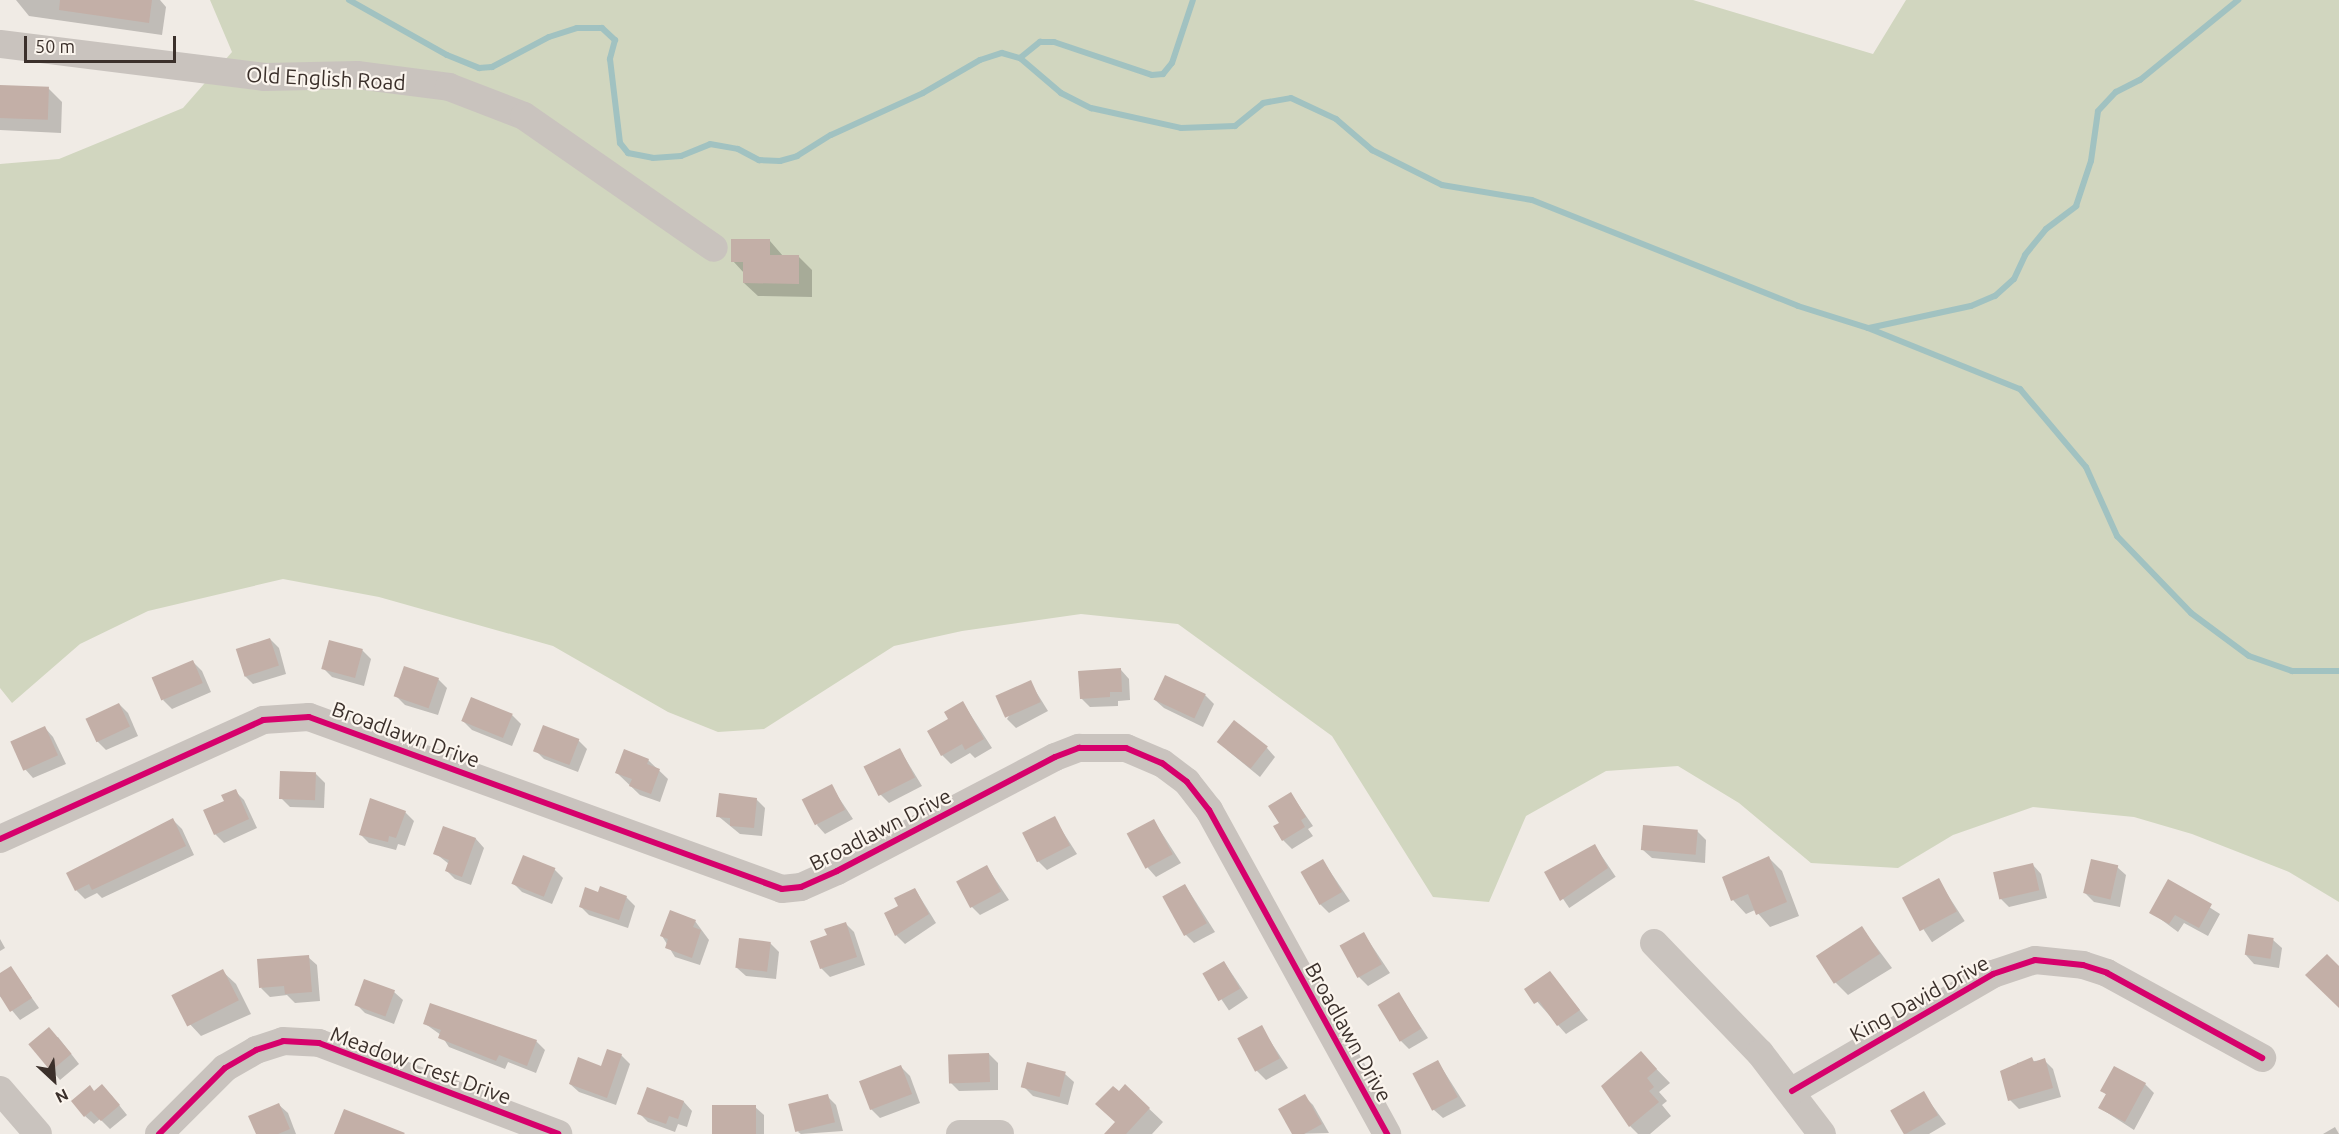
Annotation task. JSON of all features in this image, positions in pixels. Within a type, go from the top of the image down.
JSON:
[{"type":"street","name":"Old English Road","points":[[0,44],[265,77],[357,75],[448,87],[524,116],[714,248]]},
{"type":"street","name":"Broadlawn Drive","points":[[0,839],[263,720],[309,717],[782,889],[801,887],[837,871],[1055,757],[1079,748],[1126,748],[1162,763],[1187,782],[1209,810],[1387,1134]]},
{"type":"street","points":[[1654,944],[1714,1003],[1792,1091],[1822,1134]]},
{"type":"street","name":"King David Drive","points":[[1792,1091],[1994,974],[2035,960],[2083,965],[2107,973],[2262,1058]]},
{"type":"street","name":"Meadow Crest Drive","points":[[159,1134],[225,1068],[255,1050],[284,1041],[319,1043],[558,1134]]},
{"type":"street","points":[[0,1090],[38,1134]]},
{"type":"street","points":[[960,1134],[1000,1134]]},
{"type":"green space","points":[[210,0],[1693,0],[1873,54],[1906,0],[2339,0],[2339,902],[2289,872],[2192,834],[2134,817],[2033,807],[1953,835],[1898,868],[1811,863],[1739,803],[1678,766],[1606,771],[1526,816],[1489,902],[1433,897],[1332,736],[1178,624],[1081,614],[962,631],[894,646],[764,729],[718,732],[668,712],[553,646],[379,597],[283,579],[148,611],[80,644],[12,703],[0,688],[0,164],[59,159],[183,108],[232,52]]},
{"type":"building","points":[[60,0],[152,0],[149,23],[59,10]]},
{"type":"building","points":[[0,85],[49,87],[48,120],[0,118]]},
{"type":"building","points":[[731,239],[770,239],[770,255],[799,255],[799,284],[743,283],[743,262],[731,262]]},
{"type":"building","points":[[270,638],[279,666],[245,677],[236,649]]},
{"type":"building","points":[[329,640],[363,649],[355,678],[321,669]]},
{"type":"building","points":[[193,660],[203,683],[161,701],[152,678]]},
{"type":"building","points":[[404,666],[439,678],[429,708],[394,696]]},
{"type":"building","points":[[1121,668],[1122,692],[1110,692],[1110,697],[1080,699],[1078,671]]},
{"type":"building","points":[[1165,675],[1206,694],[1194,718],[1154,699]]},
{"type":"building","points":[[1031,680],[1041,702],[1005,718],[995,696]]},
{"type":"building","points":[[471,697],[513,714],[503,738],[461,721]]},
{"type":"building","points":[[963,701],[984,739],[965,750],[962,744],[941,756],[927,731],[948,719],[944,712]]},
{"type":"building","points":[[119,703],[130,727],[96,742],[85,719]]},
{"type":"building","points":[[1234,720],[1268,746],[1251,769],[1217,742]]},
{"type":"building","points":[[543,725],[579,739],[569,765],[533,751]]},
{"type":"building","points":[[45,726],[58,755],[23,771],[10,741]]},
{"type":"building","points":[[900,748],[915,777],[878,796],[863,767]]},
{"type":"building","points":[[624,749],[649,759],[647,764],[660,769],[651,794],[629,786],[632,779],[615,773]]},
{"type":"building","points":[[280,771],[316,772],[315,800],[279,799]]},
{"type":"building","points":[[832,784],[845,810],[815,825],[802,799]]},
{"type":"building","points":[[236,789],[249,819],[214,835],[203,810],[224,801],[221,795]]},
{"type":"building","points":[[1291,792],[1306,817],[1301,820],[1305,827],[1282,841],[1273,826],[1279,823],[1268,806]]},
{"type":"building","points":[[719,793],[757,798],[754,828],[730,826],[730,818],[716,817]]},
{"type":"building","points":[[370,798],[406,811],[396,838],[389,836],[388,842],[359,835]]},
{"type":"building","points":[[1055,816],[1070,845],[1037,862],[1022,833]]},
{"type":"building","points":[[173,818],[186,846],[92,890],[89,884],[75,891],[66,873]]},
{"type":"building","points":[[1154,819],[1173,854],[1145,869],[1127,834]]},
{"type":"building","points":[[1643,825],[1698,830],[1696,855],[1641,850]]},
{"type":"building","points":[[443,826],[476,838],[462,877],[445,871],[449,860],[433,854]]},
{"type":"building","points":[[1595,844],[1608,868],[1560,901],[1544,872]]},
{"type":"building","points":[[523,855],[555,868],[544,897],[511,884]]},
{"type":"building","points":[[1769,856],[1787,902],[1756,915],[1748,894],[1731,901],[1722,877]]},
{"type":"building","points":[[1323,859],[1342,892],[1319,905],[1300,872]]},
{"type":"building","points":[[2091,859],[2118,865],[2110,899],[2083,893]]},
{"type":"building","points":[[2033,863],[2039,890],[1999,900],[1993,872]]},
{"type":"building","points":[[987,865],[1001,891],[970,908],[956,881]]},
{"type":"building","points":[[1939,878],[1957,912],[1920,931],[1902,898]]},
{"type":"building","points":[[2168,879],[2212,904],[2199,928],[2175,915],[2169,924],[2149,913]]},
{"type":"building","points":[[1185,884],[1207,923],[1184,936],[1162,897]]},
{"type":"building","points":[[600,886],[627,896],[619,920],[579,907],[585,887],[598,892]]},
{"type":"building","points":[[915,888],[929,914],[895,936],[884,913],[898,906],[894,898]]},
{"type":"building","points":[[670,910],[696,920],[693,927],[701,930],[692,958],[665,948],[668,939],[660,936]]},
{"type":"building","points":[[846,922],[857,957],[820,969],[810,941],[827,935],[824,929]]},
{"type":"building","points":[[1862,926],[1880,954],[1834,984],[1816,956]]},
{"type":"building","points":[[1364,932],[1382,964],[1357,978],[1340,946]]},
{"type":"building","points":[[2248,934],[2274,938],[2270,959],[2245,955]]},
{"type":"building","points":[[739,938],[771,942],[767,972],[735,968]]},
{"type":"building","points":[[2327,954],[2339,966],[2339,1008],[2305,975]]},
{"type":"building","points":[[309,955],[312,992],[285,994],[284,986],[259,988],[257,959]]},
{"type":"building","points":[[1224,961],[1240,989],[1218,1001],[1202,973]]},
{"type":"building","points":[[11,966],[32,998],[10,1012],[0,996],[0,973]]},
{"type":"building","points":[[223,969],[239,1000],[187,1027],[171,995]]},
{"type":"building","points":[[1550,971],[1580,1010],[1557,1026],[1539,1001],[1534,1004],[1524,989]]},
{"type":"building","points":[[364,979],[395,990],[385,1017],[354,1005]]},
{"type":"building","points":[[1399,992],[1421,1029],[1400,1042],[1378,1005]]},
{"type":"building","points":[[430,1003],[537,1040],[527,1066],[499,1055],[496,1061],[438,1038],[441,1030],[423,1024]]},
{"type":"building","points":[[1262,1025],[1280,1059],[1255,1072],[1237,1038]]},
{"type":"building","points":[[49,1027],[71,1054],[51,1071],[28,1044]]},
{"type":"building","points":[[607,1049],[622,1054],[607,1098],[569,1084],[578,1057],[601,1066]]},
{"type":"building","points":[[1641,1051],[1657,1069],[1647,1078],[1654,1087],[1649,1091],[1659,1102],[1629,1127],[1601,1086]]},
{"type":"building","points":[[989,1053],[990,1082],[949,1083],[948,1054]]},
{"type":"building","points":[[2032,1057],[2034,1062],[2045,1058],[2053,1088],[2008,1101],[2000,1071]]},
{"type":"building","points":[[1438,1060],[1458,1097],[1432,1111],[1412,1074]]},
{"type":"building","points":[[1027,1062],[1066,1072],[1060,1097],[1021,1087]]},
{"type":"building","points":[[901,1065],[912,1094],[870,1110],[859,1081]]},
{"type":"building","points":[[2114,1066],[2146,1083],[2125,1122],[2098,1108],[2106,1094],[2100,1091]]},
{"type":"building","points":[[102,1084],[120,1105],[101,1121],[91,1111],[84,1117],[71,1101],[90,1085],[94,1091]]},
{"type":"building","points":[[1125,1084],[1150,1108],[1126,1134],[1104,1134],[1115,1122],[1095,1104],[1113,1086],[1119,1091]]},
{"type":"building","points":[[647,1087],[684,1101],[678,1119],[669,1116],[666,1124],[637,1114]]},
{"type":"building","points":[[1924,1091],[1938,1115],[1904,1134],[1890,1110]]},
{"type":"building","points":[[828,1094],[835,1122],[795,1132],[788,1104]]},
{"type":"building","points":[[1305,1094],[1322,1124],[1304,1134],[1292,1134],[1278,1109]]},
{"type":"building","points":[[279,1103],[290,1129],[278,1134],[256,1134],[248,1116]]},
{"type":"building","points":[[712,1105],[756,1105],[756,1134],[712,1134]]},
{"type":"building","points":[[344,1109],[405,1133],[334,1134]]},
{"type":"waterway","points":[[349,0],[447,55],[479,68],[492,67],[549,37],[577,28],[602,28],[615,40],[610,59],[620,143],[628,153],[653,158],[681,156],[710,144],[738,149],[759,160],[780,161],[797,156],[831,135],[923,93],[980,60],[1002,53],[1020,58],[1061,93],[1091,108],[1181,128],[1235,126],[1263,103],[1291,98],[1336,119],[1372,150],[1442,185],[1532,200],[1798,306],[1868,328],[2020,389],[2086,467],[2117,536],[2191,613],[2249,656],[2292,671],[2339,671]]},
{"type":"waterway","points":[[1020,58],[1040,42],[1054,42],[1152,75],[1163,74],[1172,63],[1193,0]]},
{"type":"waterway","points":[[1869,328],[1971,306],[1995,296],[2014,279],[2025,255],[2046,229],[2076,206],[2091,161],[2098,111],[2116,92],[2140,80],[2238,0]]},
{"type":"cycle path","points":[[0,839],[263,720],[309,717],[782,889],[801,887],[837,871],[1055,757],[1079,748],[1126,748],[1162,763],[1187,782],[1209,810],[1387,1134]]},
{"type":"cycle path","points":[[1792,1091],[1993,974],[2035,960],[2083,965],[2107,973],[2262,1058]]},
{"type":"cycle path","points":[[159,1134],[225,1068],[256,1050],[283,1041],[319,1043],[558,1134]]}]
